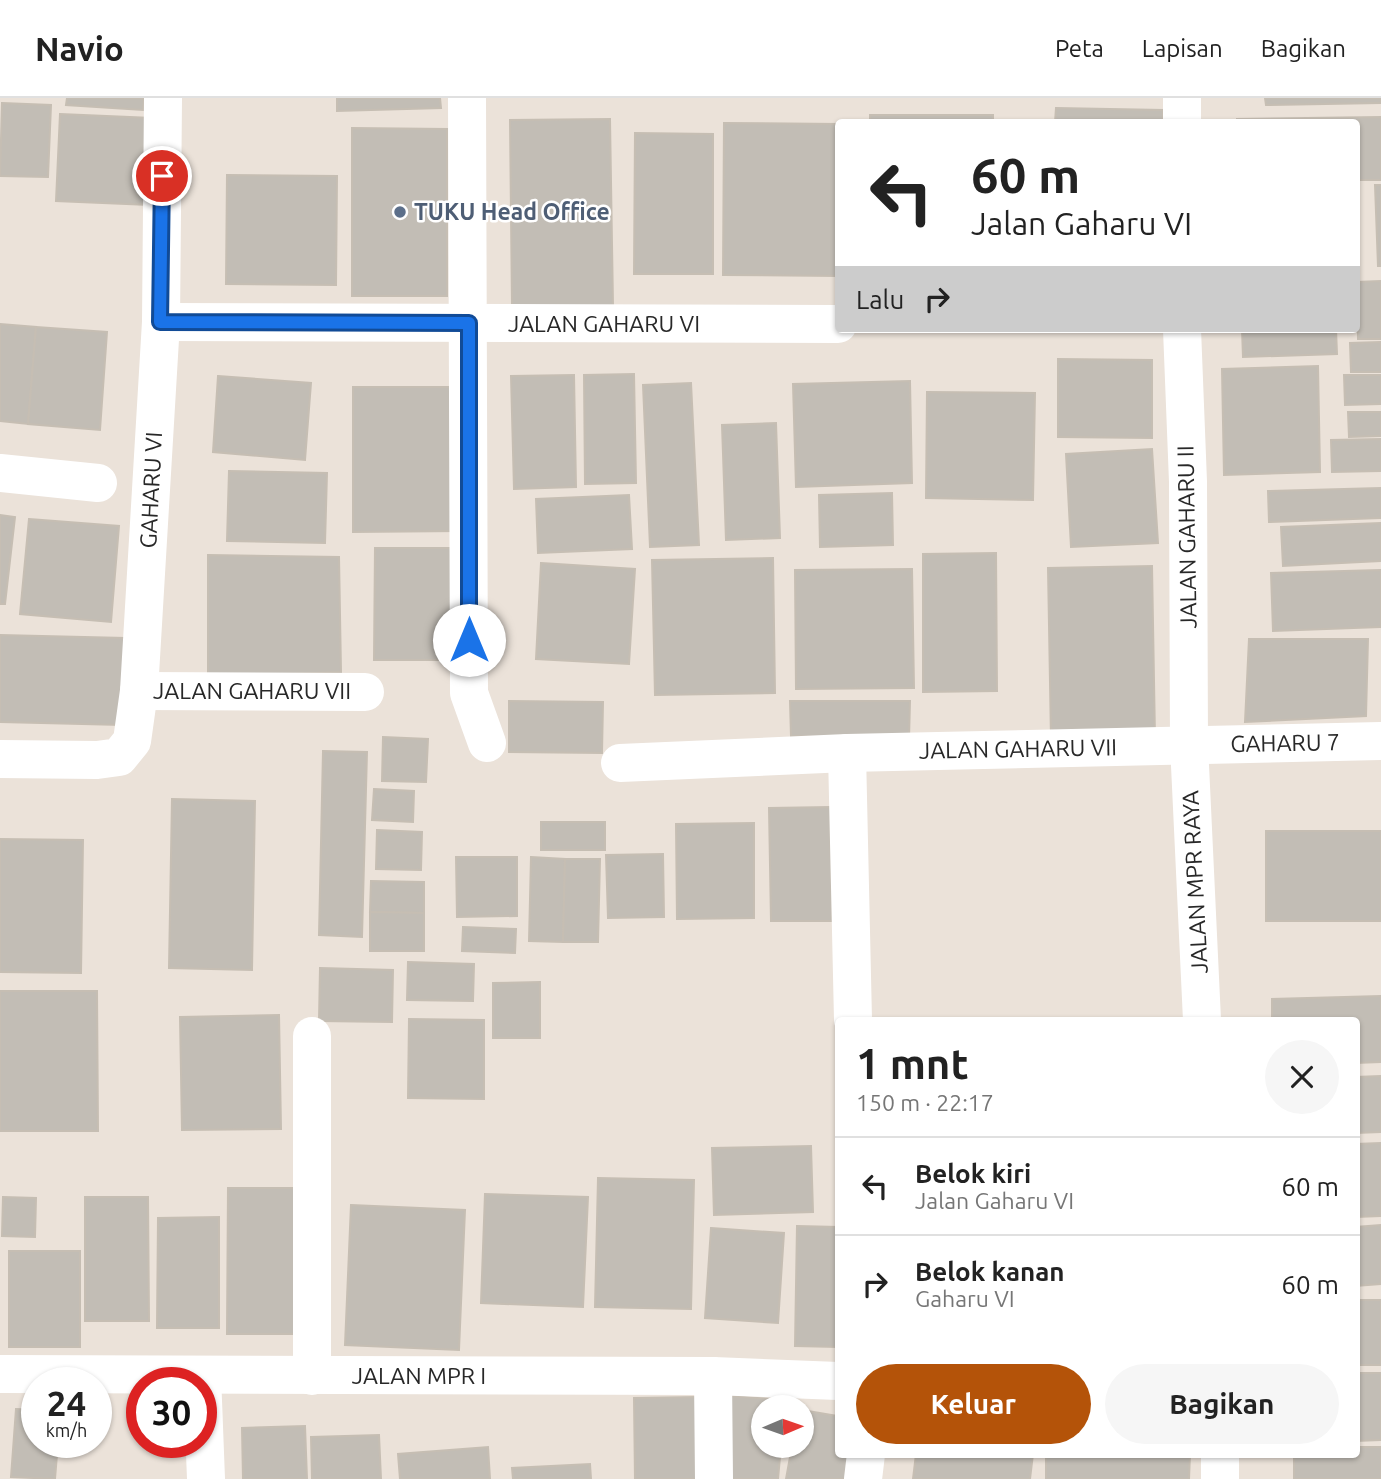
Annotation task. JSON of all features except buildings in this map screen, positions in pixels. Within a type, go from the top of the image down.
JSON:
[{"type":"street","name":"GAHARU VI","points":[[0,759],[97,760],[119,757],[132,741],[139,691],[160,322],[163,98]]},
{"type":"street","points":[[467,98],[469,693],[487,743]]},
{"type":"street","points":[[1182,98],[1182,119]]},
{"type":"street","name":"JALAN GAHARU VI","points":[[160,322],[835,324]]},
{"type":"street","name":"JALAN GAHARU II","points":[[1182,333],[1188,482],[1189,744]]},
{"type":"street","points":[[0,473],[98,483]]},
{"type":"street","name":"JALAN GAHARU VII","points":[[139,691],[365,692]]},
{"type":"street","name":"GAHARU 7","points":[[1189,744],[1381,741]]},
{"type":"street","name":"JALAN GAHARU VII","points":[[620,763],[847,753],[1189,744]]},
{"type":"street","name":"JALAN MPR RAYA","points":[[1189,744],[1202,1017]]},
{"type":"street","points":[[847,753],[853,1017]]},
{"type":"street","points":[[312,1036],[312,1376]]},
{"type":"street","name":"JALAN MPR I","points":[[0,1374],[126,1375]]},
{"type":"street","name":"JALAN MPR I","points":[[217,1375],[713,1376],[835,1381]]},
{"type":"street","points":[[713,1376],[714,1479]]},
{"type":"street","points":[[205,1458],[206,1479]]},
{"type":"street","points":[[863,1479],[866,1458]]},
{"type":"street","points":[[1220,1458],[1220,1479]]},
{"type":"place","name":"TUKU Head Office","points":[[400,212]]},
{"type":"route","points":[[162,176],[160,322],[469,323],[469,640]]}]
